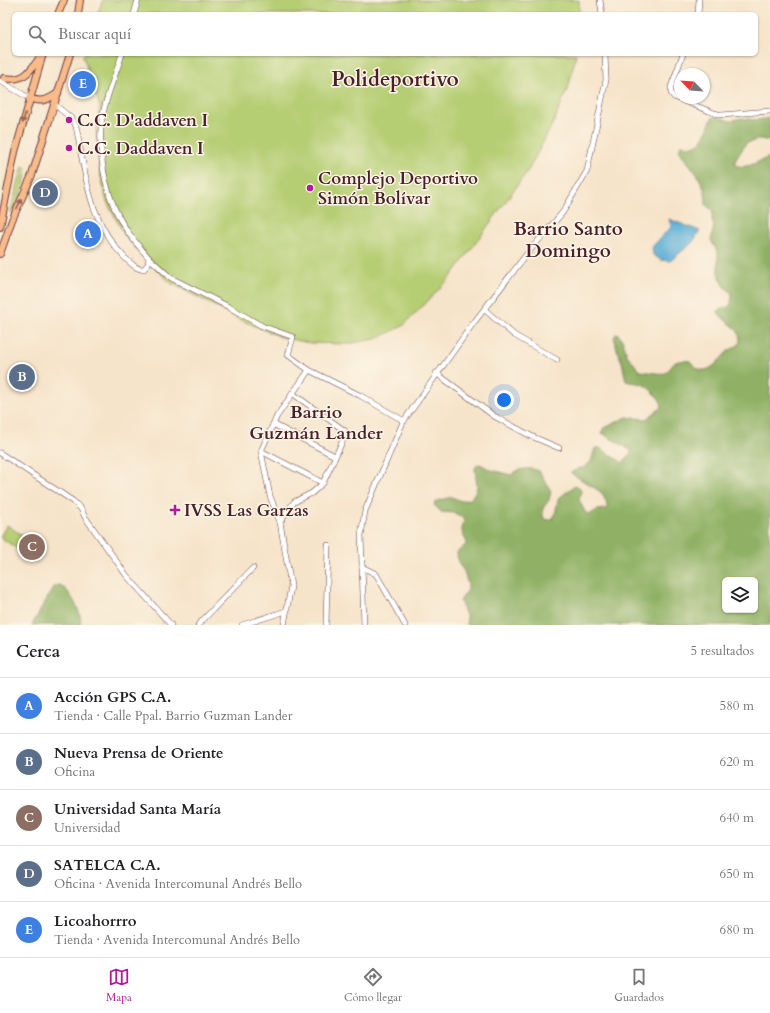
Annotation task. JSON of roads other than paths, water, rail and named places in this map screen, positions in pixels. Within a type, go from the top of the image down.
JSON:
[{"type":"main road","points":[[59,12],[64,0]]},
{"type":"main road","points":[[78,12],[80,0]]},
{"type":"main road","points":[[1,78],[23,78],[30,72],[42,56]]},
{"type":"main road","points":[[0,227],[12,167],[29,98],[42,56]]},
{"type":"main road","points":[[0,254],[12,220],[32,175],[69,56]]},
{"type":"main road","points":[[29,98],[39,102],[49,99],[58,93]]},
{"type":"street","points":[[135,12],[138,0]]},
{"type":"street","points":[[600,0],[602,12]]},
{"type":"street","points":[[698,12],[699,0]]},
{"type":"street","points":[[121,56],[101,127],[104,169],[113,205],[127,232],[149,258],[171,278],[229,307],[262,326],[293,337],[288,355],[309,370],[361,396],[404,421]]},
{"type":"street","points":[[364,625],[361,535],[365,511],[404,421],[436,372],[526,255],[563,212],[587,171],[606,80],[605,56]]},
{"type":"street","points":[[682,56],[671,87],[671,93],[674,97],[702,109],[722,115],[770,111]]},
{"type":"street","points":[[1,78],[18,92],[29,98]]},
{"type":"street","points":[[54,104],[71,118],[76,126],[90,199],[105,234],[118,251],[140,270],[146,267],[149,258]]},
{"type":"street","points":[[485,310],[514,335],[557,360]]},
{"type":"street","points":[[284,625],[291,586],[280,522],[268,490],[260,451],[273,424],[292,393],[309,370]]},
{"type":"street","points":[[436,372],[494,416],[531,436],[559,448]]},
{"type":"street","points":[[280,522],[294,502],[312,494],[323,483],[344,438],[345,431],[292,393]]},
{"type":"street","points":[[273,424],[335,456]]},
{"type":"street","points":[[260,451],[323,483]]},
{"type":"street","points":[[0,453],[73,501],[81,509],[85,518],[127,576],[171,625]]},
{"type":"street","points":[[326,625],[328,545]]},
{"type":"street","points":[[362,567],[376,574],[405,625]]},
{"type":"street","points":[[198,625],[253,568]]},
{"type":"street","points":[[242,625],[286,611]]},
{"type":"water","points":[[669,219],[700,231],[692,243],[670,261],[661,260],[653,255],[652,247],[671,227]]},
{"type":"place","name":"Licoahorrro","points":[[83,84]]},
{"type":"place","name":"C.C. D'addaven I","points":[[69,120]]},
{"type":"place","name":"C.C. Daddaven I","points":[[69,148]]},
{"type":"place","name":"Complejo Deportivo Simón Bolívar","points":[[310,188]]},
{"type":"place","name":"SATELCA C.A.","points":[[45,193]]},
{"type":"place","name":"Acción GPS C.A.","points":[[88,234]]},
{"type":"place","name":"Nueva Prensa de Oriente","points":[[22,377]]},
{"type":"place","name":"IVSS Las Garzas","points":[[175,510]]},
{"type":"place","name":"Universidad Santa María","points":[[32,547]]},
{"type":"district","name":"Polideportivo","points":[[395,79]]},
{"type":"district","name":"Barrio Santo Domingo","points":[[568,240]]},
{"type":"district","name":"Barrio Guzmán Lander","points":[[316,422]]}]
